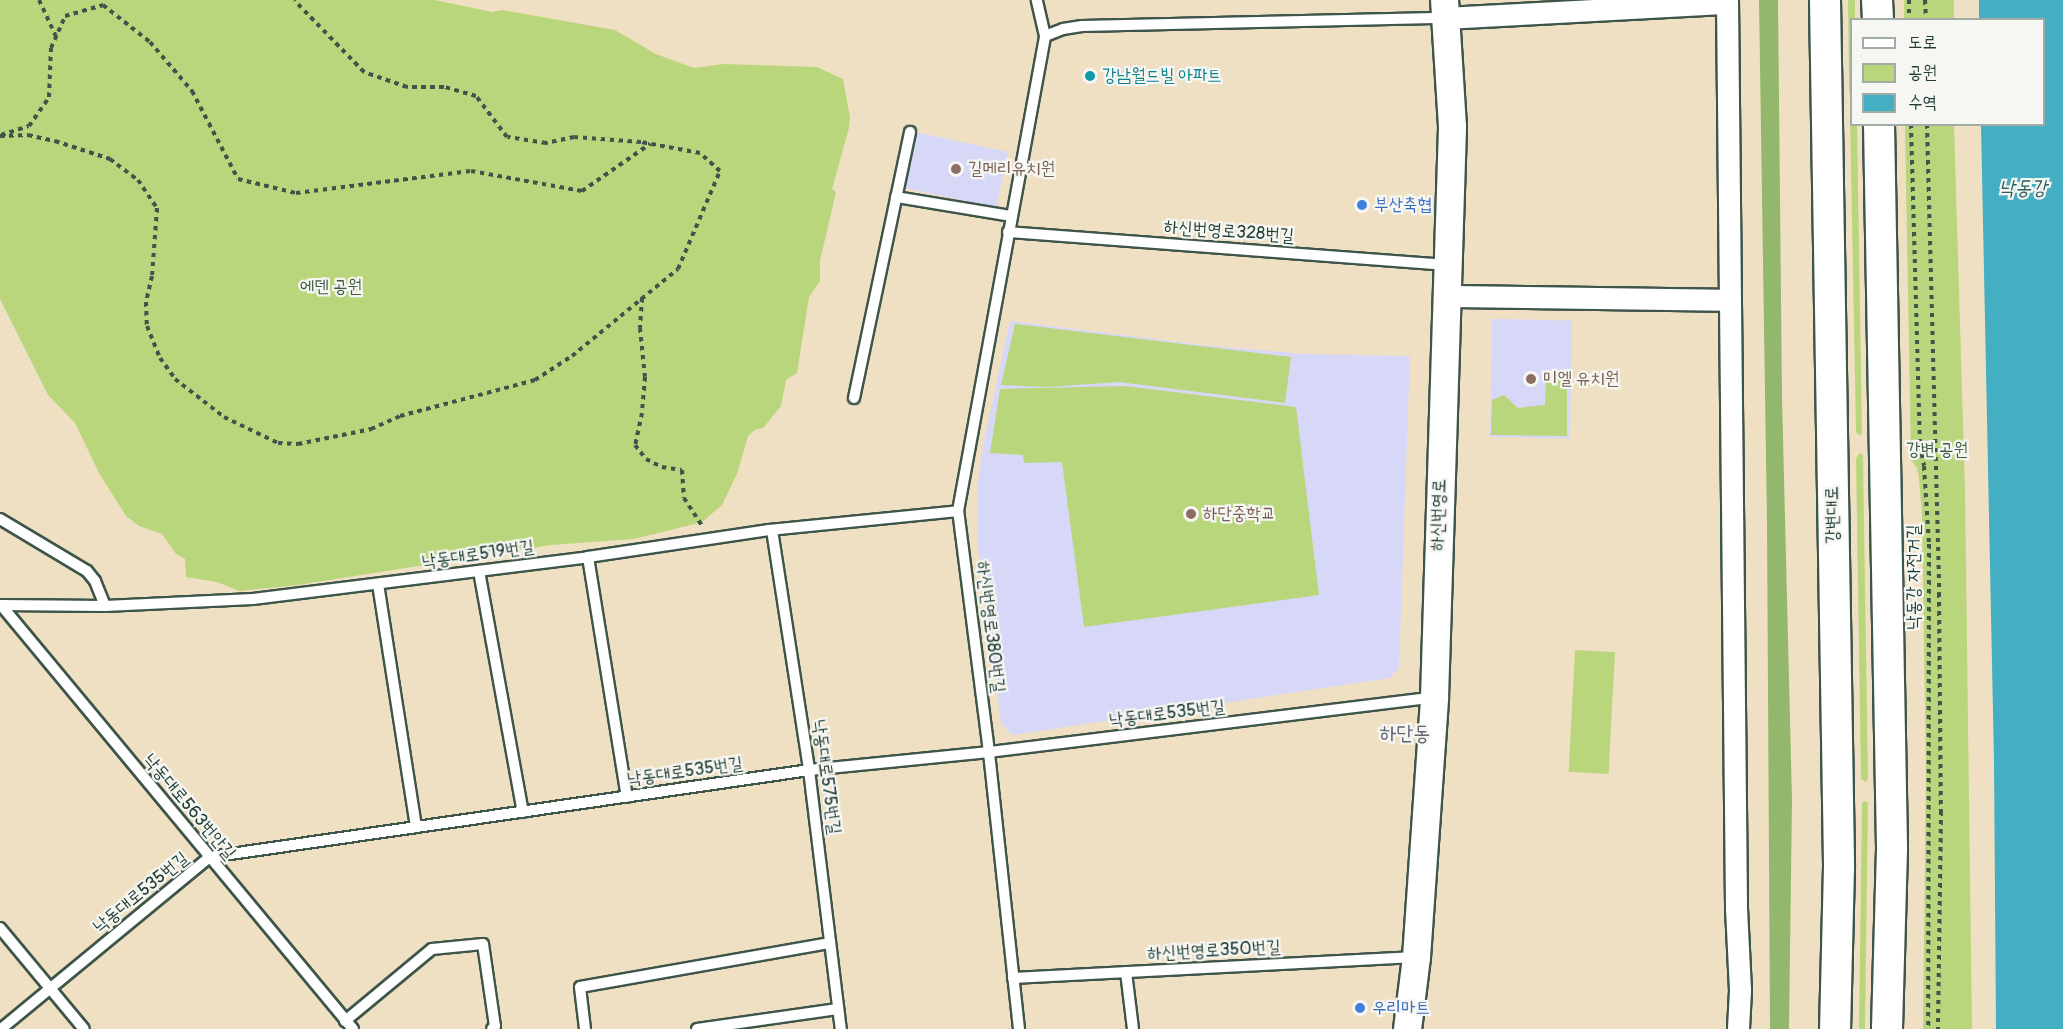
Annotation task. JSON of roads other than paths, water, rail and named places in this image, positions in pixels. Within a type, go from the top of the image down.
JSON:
[{"type":"main road","name":"강변대로","points":[[1825,0],[1839,867],[1835,1029]]},
{"type":"main road","points":[[1877,0],[1878,18]]},
{"type":"main road","points":[[1880,126],[1892,849],[1887,1029]]},
{"type":"street","points":[[1445,9],[1727,2],[1736,909],[1740,990],[1738,1029]]},
{"type":"street","name":"하신번영로","points":[[1407,1029],[1416,957],[1434,697],[1452,126],[1445,9]]},
{"type":"street","points":[[1446,296],[1730,300]]},
{"type":"lane","points":[[896,197],[1011,216],[1045,36],[1037,0]]},
{"type":"lane","points":[[1045,36],[1063,29],[1082,26],[1445,9]]},
{"type":"lane","points":[[854,398],[910,132]]},
{"type":"lane","name":"하신번영로380번길","points":[[1011,216],[958,511],[989,752],[1019,1029]]},
{"type":"lane","name":"하신번영로328번길","points":[[1008,232],[1447,265]]},
{"type":"lane","name":"낙동대로519번길","points":[[0,605],[105,606],[253,599],[588,557],[772,530],[958,511]]},
{"type":"lane","points":[[0,519],[87,571],[95,581],[105,606]]},
{"type":"lane","name":"낙동대로575번길","points":[[772,530],[809,770],[841,1029]]},
{"type":"lane","points":[[588,557],[627,797]]},
{"type":"lane","points":[[479,571],[523,812]]},
{"type":"lane","points":[[378,584],[416,827]]},
{"type":"lane","name":"낙동대로563번안길","points":[[0,605],[349,1025]]},
{"type":"lane","name":"낙동대로535번길","points":[[1,1029],[210,857],[809,770],[989,752],[1434,697]]},
{"type":"lane","points":[[0,928],[84,1029]]},
{"type":"lane","points":[[585,1029],[579,987],[830,943]]},
{"type":"lane","points":[[349,1025],[432,949],[483,944],[495,1026],[492,1029]]},
{"type":"lane","name":"하신번영로350번길","points":[[1013,978],[1416,957]]},
{"type":"lane","points":[[1126,972],[1133,1029]]},
{"type":"lane","points":[[697,1029],[838,1008]]},
{"type":"water","name":"낙동강","points":[[1979,0],[2063,0],[2063,1029],[1996,1029],[1994,762],[1981,126],[2045,126],[2045,18],[1979,18]]},
{"type":"place","name":"강남월드빌 아파트","points":[[1090,76]]},
{"type":"place","name":"길메리유치원","points":[[956,169]]},
{"type":"place","name":"부산축협","points":[[1362,205]]},
{"type":"place","name":"미엘 유치원","points":[[1531,379]]},
{"type":"place","name":"하단중학교","points":[[1191,514]]},
{"type":"place","name":"우리마트","points":[[1360,1008]]},
{"type":"district","name":"하단동","points":[[1405,734]]},
{"type":"park label","name":"에덴 공원","points":[[331,287]]},
{"type":"park label","name":"강변 공원","points":[[1937,450]]}]
